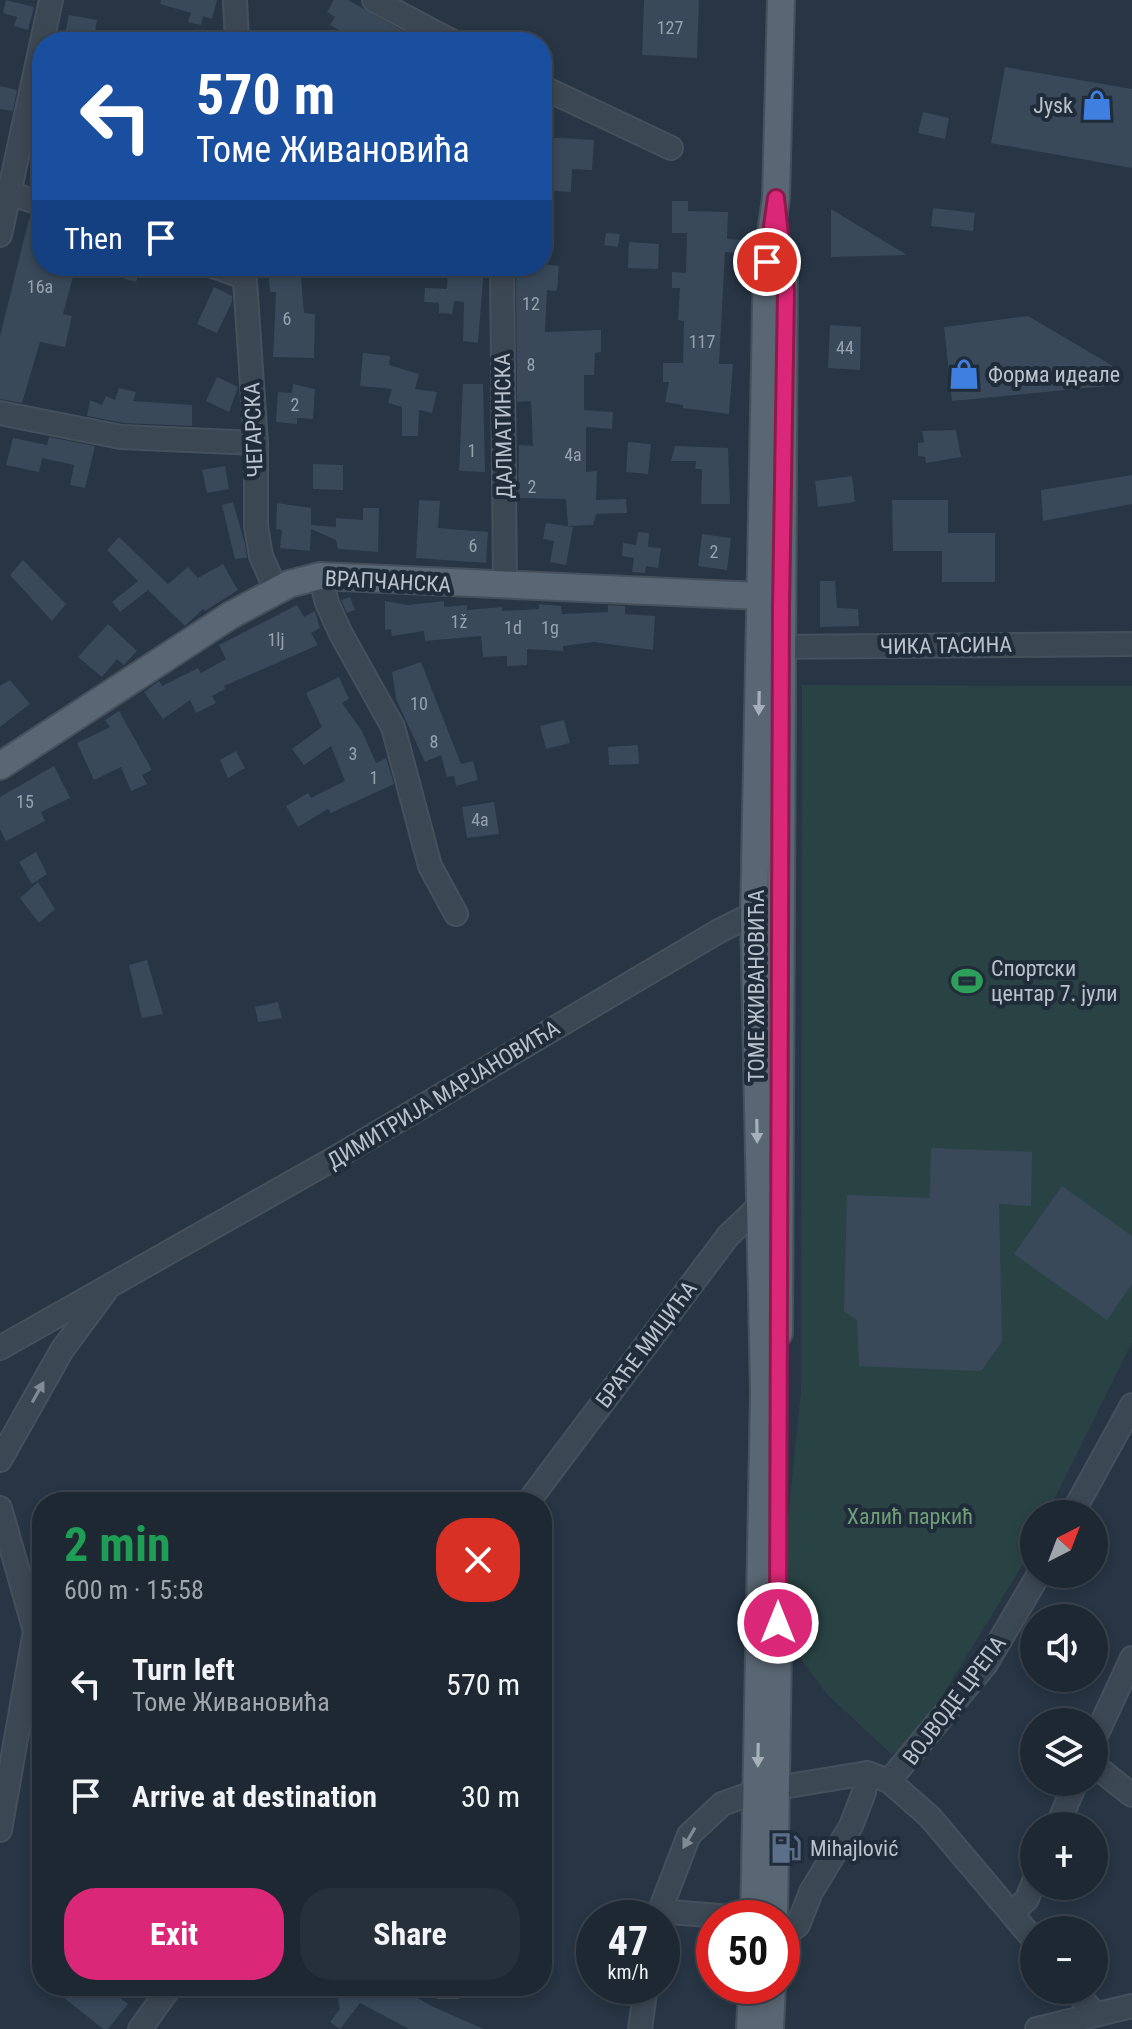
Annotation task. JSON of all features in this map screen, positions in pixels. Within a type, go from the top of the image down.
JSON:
[{"type":"main road","name":"ТОМЕ ЖИВАНОВИЋА","points":[[773,1900],[768,1790],[767,917],[772,597],[786,291],[776,198],[781,0]]},
{"type":"main road","name":"ВРАПЧАНСКА","points":[[0,766],[231,615],[276,590],[320,576],[772,597]]},
{"type":"main road","name":"ТОМЕ ЖИВАНОВИЋА","points":[[756,1900],[768,1790]]},
{"type":"main road","points":[[750,2029],[751,2004]]},
{"type":"main road","points":[[770,2029],[771,2004]]},
{"type":"street","points":[[44,32],[51,0]]},
{"type":"street","points":[[235,0],[237,32]]},
{"type":"street","points":[[374,0],[434,32]]},
{"type":"street","points":[[0,235],[32,87]]},
{"type":"street","points":[[552,92],[671,148]]},
{"type":"street","points":[[9,193],[32,201]]},
{"type":"street","name":"ЧЕГАРСКА","points":[[244,276],[256,443],[258,546],[276,590]]},
{"type":"street","name":"ДАЛМАТИНСКА","points":[[502,276],[505,586]]},
{"type":"street","points":[[0,413],[121,437],[256,443]]},
{"type":"street","points":[[320,576],[327,603],[341,634],[393,727],[430,866],[456,914]]},
{"type":"street","name":"ЧИКА ТАСИНА","points":[[771,647],[1132,644]]},
{"type":"street","name":"ДИМИТРИЈА МАРЈАНОВИЋА","points":[[0,1348],[335,1158],[719,931],[767,917]]},
{"type":"street","name":"БРАЋЕ МИЦИЋА","points":[[536,1492],[728,1236],[769,1209]]},
{"type":"street","name":"ДИМИТРИЈА МАРЈАНОВИЋА","points":[[0,1460],[62,1350],[109,1286]]},
{"type":"street","points":[[1080,1500],[1132,1405]]},
{"type":"street","points":[[0,1508],[32,1620]]},
{"type":"street","name":"ВОЈВОДЕ ЦРЕПА","points":[[889,1781],[986,1664],[1031,1588]]},
{"type":"street","points":[[0,1830],[32,1648]]},
{"type":"street","points":[[1108,1710],[1132,1658]]},
{"type":"street","points":[[800,1920],[811,1892],[851,1826],[864,1792],[867,1773]]},
{"type":"street","points":[[663,1900],[683,1846],[696,1825],[722,1804],[768,1790],[867,1773],[889,1781],[930,1817],[1020,1923]]},
{"type":"street","points":[[1108,1776],[1132,1795]]},
{"type":"street","points":[[1012,1913],[1026,1900]]},
{"type":"street","points":[[140,2029],[164,1996]]},
{"type":"street","points":[[640,2029],[643,2004]]},
{"type":"street","points":[[1084,2004],[1095,2021]]},
{"type":"street","points":[[1037,2029],[1095,2021],[1132,2006]]},
{"type":"green space","name":"Спортски центар 7. јули","points":[[802,685],[1132,686],[1132,1342],[1054,1500],[1020,1500],[1020,1569],[911,1747],[891,1754],[827,1694],[777,1627],[801,1391]]},
{"type":"building","points":[[6,0],[34,7],[28,30],[14,26],[17,17],[3,13]]},
{"type":"building","points":[[161,0],[217,0],[212,19],[203,16],[201,25],[188,22],[191,13],[160,4]]},
{"type":"building","points":[[334,0],[348,0],[405,32],[343,32],[330,25],[335,17],[327,12]]},
{"type":"building","points":[[644,0],[699,0],[697,58],[642,55]]},
{"type":"building","points":[[69,15],[97,20],[95,32],[65,32]]},
{"type":"building","points":[[1005,67],[1132,89],[1132,168],[991,143]]},
{"type":"building","points":[[0,86],[17,90],[13,111],[0,109]]},
{"type":"building","points":[[923,112],[949,118],[945,139],[918,133]]},
{"type":"building","points":[[552,138],[594,140],[592,170],[572,169],[571,192],[552,191]]},
{"type":"building","points":[[672,201],[688,201],[688,211],[728,212],[727,239],[744,240],[743,254],[725,252],[719,364],[733,364],[729,414],[683,408],[683,405],[665,402],[669,382],[663,382],[663,363],[683,363],[684,321],[678,320],[680,288],[672,288],[672,272],[686,273],[687,233],[672,233]]},
{"type":"building","points":[[933,208],[975,213],[973,231],[931,226]]},
{"type":"building","points":[[831,209],[907,255],[831,257]]},
{"type":"building","points":[[29,219],[32,220],[32,276],[73,276],[63,314],[72,316],[65,347],[40,342],[22,403],[0,399],[0,336]]},
{"type":"building","points":[[606,233],[620,234],[618,247],[604,245]]},
{"type":"building","points":[[629,242],[659,244],[658,269],[628,268]]},
{"type":"building","points":[[552,265],[559,266],[557,291],[547,290],[545,332],[601,330],[601,352],[595,353],[594,375],[584,375],[584,410],[613,412],[612,429],[586,427],[586,472],[597,471],[596,500],[626,499],[627,513],[596,514],[593,525],[568,526],[566,499],[518,498],[519,445],[533,446],[531,401],[517,402],[516,276],[552,276]]},
{"type":"building","points":[[117,276],[138,276],[136,282]]},
{"type":"building","points":[[269,276],[301,276],[304,313],[315,314],[314,358],[273,357],[276,292],[270,292]]},
{"type":"building","points":[[448,276],[483,276],[478,343],[463,341],[464,302],[454,301],[452,314],[439,313],[439,303],[424,302],[425,288],[447,289]]},
{"type":"building","points":[[214,287],[232,296],[217,333],[197,324]]},
{"type":"building","points":[[1028,316],[1113,366],[1118,385],[952,401],[944,327]]},
{"type":"building","points":[[830,325],[861,327],[860,370],[828,368]]},
{"type":"building","points":[[363,353],[390,356],[389,365],[419,374],[415,389],[437,392],[432,413],[419,410],[418,436],[402,436],[402,407],[388,403],[392,389],[360,386]]},
{"type":"building","points":[[217,377],[238,387],[229,412],[206,401]]},
{"type":"building","points":[[293,384],[315,389],[313,419],[297,418],[297,424],[276,422],[278,392],[292,393]]},
{"type":"building","points":[[463,384],[483,384],[485,472],[459,471]]},
{"type":"building","points":[[119,388],[136,392],[133,401],[192,405],[192,426],[123,423],[87,416],[90,400],[102,405],[106,396],[115,400]]},
{"type":"building","points":[[956,430],[961,457],[926,463],[925,457],[918,456],[918,443],[924,442],[922,431]]},
{"type":"building","points":[[49,437],[95,446],[85,488],[70,485],[74,465],[42,458],[39,472],[6,465],[13,438],[47,445]]},
{"type":"building","points":[[628,442],[651,444],[648,474],[626,472]]},
{"type":"building","points":[[675,446],[728,448],[730,504],[701,504],[702,469],[695,469],[696,461],[671,461]]},
{"type":"building","points":[[313,464],[343,465],[343,490],[313,489]]},
{"type":"building","points":[[225,466],[229,489],[207,493],[202,470]]},
{"type":"building","points":[[1132,475],[1132,504],[1043,521],[1041,490]]},
{"type":"building","points":[[852,476],[855,502],[818,507],[815,481]]},
{"type":"building","points":[[419,500],[440,501],[438,528],[488,532],[486,563],[416,558]]},
{"type":"building","points":[[892,500],[948,500],[948,533],[995,533],[995,582],[942,582],[942,551],[893,551]]},
{"type":"building","points":[[233,502],[247,558],[235,559],[222,505]]},
{"type":"building","points":[[277,503],[311,508],[311,525],[336,527],[336,518],[363,520],[363,508],[379,508],[378,552],[338,549],[336,540],[311,529],[310,551],[280,548],[282,530],[276,529]]},
{"type":"building","points":[[546,523],[573,527],[566,565],[550,562],[554,541],[543,539]]},
{"type":"building","points":[[638,532],[649,533],[648,547],[661,548],[658,568],[646,566],[645,573],[632,572],[634,558],[622,556],[623,543],[636,545]]},
{"type":"building","points":[[702,534],[731,538],[727,570],[698,566]]},
{"type":"building","points":[[119,537],[168,584],[188,567],[198,578],[223,564],[238,590],[205,611],[203,609],[185,626],[148,590],[120,612],[112,602],[138,581],[107,550]]},
{"type":"building","points":[[23,560],[66,604],[52,621],[10,575]]},
{"type":"building","points":[[820,581],[835,581],[837,608],[858,609],[859,626],[820,627]]},
{"type":"building","points":[[350,597],[355,610],[347,613],[341,600]]},
{"type":"building","points":[[385,601],[408,605],[444,601],[444,607],[467,605],[467,610],[502,607],[502,611],[539,609],[539,604],[561,606],[562,614],[608,612],[608,605],[625,606],[625,614],[655,616],[653,650],[594,642],[563,646],[563,651],[527,649],[527,665],[507,666],[507,656],[483,657],[481,636],[425,641],[424,631],[392,636],[391,629],[385,630]]},
{"type":"building","points":[[297,605],[304,617],[315,611],[320,628],[311,633],[318,645],[224,686],[225,689],[212,696],[216,703],[196,713],[190,700],[163,719],[144,692],[159,681],[162,686],[198,668],[201,673],[226,659],[219,645]]},
{"type":"building","points":[[108,624],[137,651],[124,665],[117,659],[102,677],[78,657]]},
{"type":"building","points":[[421,662],[461,764],[473,761],[478,780],[456,786],[454,776],[447,777],[441,755],[425,762],[396,699],[392,672]]},
{"type":"building","points":[[339,677],[349,699],[342,703],[362,731],[376,763],[386,758],[394,784],[331,813],[328,809],[298,827],[286,806],[308,793],[311,798],[345,781],[331,746],[304,765],[292,749],[322,727],[306,693]]},
{"type":"building","points":[[10,680],[30,704],[0,727],[0,686]]},
{"type":"building","points":[[119,711],[152,770],[142,775],[147,784],[131,791],[121,767],[94,780],[77,743],[110,727],[105,720]]},
{"type":"building","points":[[564,720],[570,743],[546,749],[540,726]]},
{"type":"building","points":[[638,745],[639,764],[609,765],[608,747]]},
{"type":"building","points":[[236,751],[245,768],[228,778],[220,760]]},
{"type":"building","points":[[54,766],[70,798],[41,812],[45,821],[6,841],[0,829],[0,797]]},
{"type":"building","points":[[494,802],[499,834],[467,838],[462,807]]},
{"type":"building","points":[[36,852],[47,874],[32,884],[19,862]]},
{"type":"building","points":[[38,882],[55,909],[39,923],[20,898]]},
{"type":"building","points":[[147,960],[163,1014],[142,1018],[129,965]]},
{"type":"building","points":[[278,1002],[282,1018],[258,1022],[255,1007]]},
{"type":"building","points":[[931,1148],[1032,1152],[1031,1206],[999,1204],[1002,1342],[981,1371],[859,1366],[857,1320],[844,1311],[847,1195],[930,1198]]},
{"type":"building","points":[[1062,1186],[1132,1236],[1132,1284],[1107,1320],[1014,1254]]},
{"type":"building","points":[[118,1996],[128,2004],[108,2029],[103,2029],[63,1997]]},
{"type":"building","points":[[340,1996],[414,1996],[484,2029],[409,2029],[360,2003],[340,2029],[330,2022],[340,2009]]},
{"type":"place","name":"Jysk","points":[[1097,105]]},
{"type":"place","name":"Форма идеале","points":[[964,374]]},
{"type":"place","name":"Спортски центар 7. јули","points":[[967,981]]},
{"type":"place","name":"Mihajlović","points":[[786,1848]]},
{"type":"route","points":[[767,262],[769,229],[776,198],[786,291],[781,608],[778,1623]]},
{"type":"park label","name":"Халић паркић","points":[[910,1516]]}]
